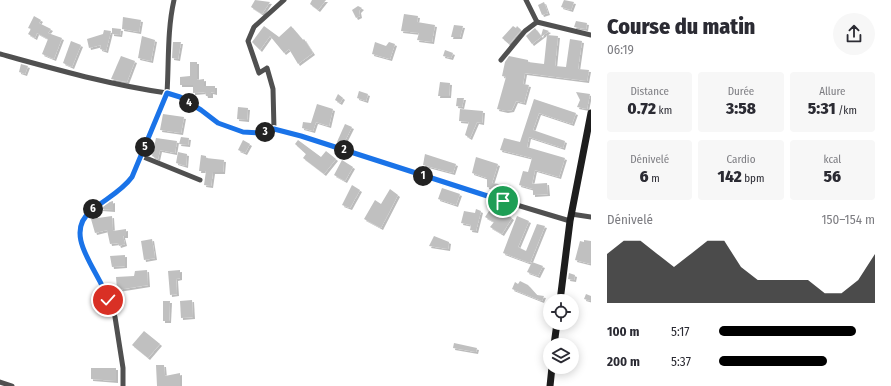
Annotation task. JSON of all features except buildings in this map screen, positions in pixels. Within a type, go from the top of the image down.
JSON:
[{"type":"main road","points":[[561,294],[570,218],[591,113]]},
{"type":"main road","points":[[550,386],[551,374]]},
{"type":"street","points":[[123,386],[123,368],[116,317],[105,289],[95,273],[83,248],[80,230],[81,224],[90,211],[126,185],[137,168],[167,93],[167,63],[174,0]]},
{"type":"street","points":[[274,129],[273,89],[267,68],[258,73],[248,41],[254,27],[284,0]]},
{"type":"street","points":[[526,0],[537,22],[591,35]]},
{"type":"street","points":[[501,60],[525,32],[537,22]]},
{"type":"street","points":[[0,54],[65,72],[180,97],[218,123],[243,132],[261,133],[274,129],[301,136],[460,188],[570,218],[591,217]]},
{"type":"street","points":[[141,156],[200,180]]},
{"type":"street","points":[[0,382],[12,386]]},
{"type":"route","points":[[108,300],[105,289],[95,273],[83,248],[80,237],[81,224],[90,211],[126,185],[132,177],[167,93],[180,97],[218,123],[243,132],[261,133],[274,129],[301,136],[503,201]]}]
